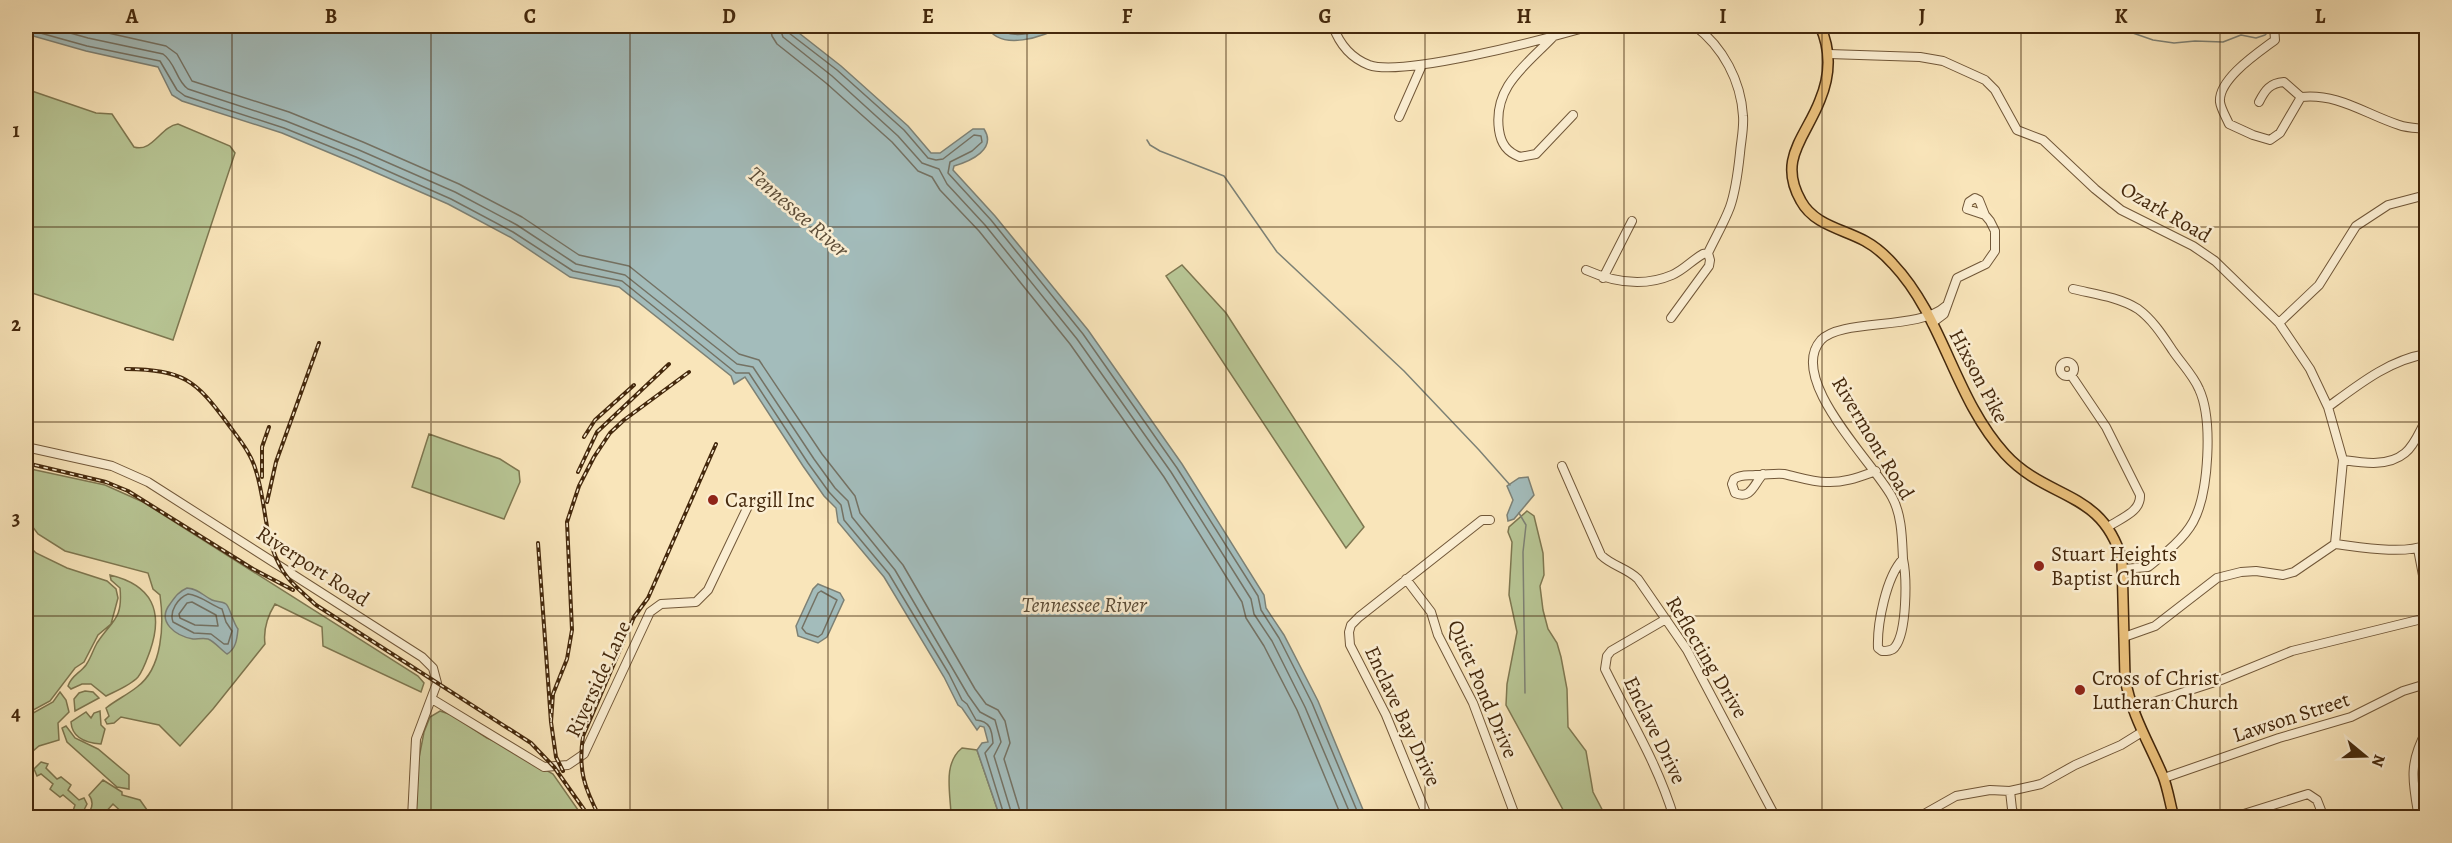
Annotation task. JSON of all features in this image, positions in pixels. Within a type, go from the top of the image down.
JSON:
[{"type":"main road","name":"Hixson Pike","points":[[1821,26],[1829,54],[1820,102],[1803,132],[1793,158],[1791,174],[1797,194],[1811,213],[1825,224],[1865,241],[1888,258],[1907,280],[1930,319],[1971,408],[1993,440],[2017,465],[2048,486],[2083,504],[2096,513],[2108,527],[2117,542],[2123,569],[2126,678],[2132,709],[2164,778],[2174,818]]},
{"type":"street","points":[[1334,26],[1342,46],[1368,65],[1382,67],[1422,65],[1553,37],[1581,27],[1596,26]]},
{"type":"street","points":[[1671,318],[1709,266],[1708,253],[1729,210],[1735,190],[1743,117],[1733,73],[1723,54],[1695,26]]},
{"type":"street","points":[[2274,26],[2275,40],[2226,82],[2220,100],[2229,124],[2270,140],[2280,132],[2301,97]]},
{"type":"street","points":[[1553,37],[1503,92],[1498,105],[1502,142],[1506,149],[1520,157],[1536,154],[1573,115]]},
{"type":"street","name":"Ozark Road","points":[[1829,54],[1920,57],[1943,62],[1985,80],[1995,90],[2018,130],[2043,140],[2121,210],[2193,246],[2215,261],[2280,323],[2310,369],[2328,407],[2343,460],[2335,544]]},
{"type":"street","points":[[1399,117],[1422,65]]},
{"type":"street","points":[[2259,102],[2265,90],[2275,82],[2284,82],[2301,97],[2319,95],[2332,98],[2401,126],[2427,129]]},
{"type":"street","points":[[2280,323],[2319,285],[2356,226],[2388,205],[2427,195]]},
{"type":"street","name":"Rivermont Road","points":[[1903,559],[1897,566],[1887,592],[1880,621],[1878,648],[1882,651],[1890,651],[1895,647],[1905,610],[1903,559],[1901,527],[1893,499],[1876,471],[1840,426],[1822,395],[1813,369],[1816,347],[1830,332],[1930,319],[1939,312],[1946,306],[1957,278],[1986,264],[1995,251],[1995,231],[1985,215]]},
{"type":"street","points":[[1603,278],[1632,221]]},
{"type":"street","points":[[1586,270],[1603,278],[1635,282],[1671,276],[1708,253]]},
{"type":"street","points":[[2073,289],[2121,302],[2138,310],[2159,329],[2199,388],[2207,418],[2208,444],[2204,482],[2199,509],[2192,525],[2148,567],[2123,569]]},
{"type":"street","points":[[2328,407],[2389,365],[2411,356],[2427,354]]},
{"type":"street","points":[[2071,375],[2106,427],[2140,495],[2138,508],[2108,527]]},
{"type":"street","points":[[2343,460],[2370,464],[2398,457],[2406,452],[2427,420]]},
{"type":"street","name":"Riverport Road","points":[[26,447],[112,466],[148,482],[422,657],[433,668],[437,684],[416,739],[412,818]]},
{"type":"street","name":"Reflecting Drive","points":[[1562,466],[1600,555],[1638,579],[1687,650],[1776,818]]},
{"type":"street","points":[[1763,474],[1782,474],[1823,483],[1848,481],[1876,471]]},
{"type":"street","name":"Riverside Lane","points":[[432,699],[544,767],[568,765],[584,754],[650,612],[661,604],[696,602],[708,590],[751,500]]},
{"type":"street","name":"Enclave Bay Drive","points":[[1428,818],[1386,715],[1353,653],[1349,632],[1355,621],[1406,579],[1482,520],[1490,520]]},
{"type":"street","points":[[2124,637],[2155,626],[2217,578],[2241,572],[2256,571],[2283,575],[2294,572],[2335,544],[2366,548],[2418,549],[2427,545]]},
{"type":"street","points":[[2418,549],[2427,591]]},
{"type":"street","name":"Quiet Pond Drive","points":[[1406,579],[1431,612],[1441,642],[1473,703],[1516,818]]},
{"type":"street","points":[[2132,709],[2221,680],[2292,651],[2427,618]]},
{"type":"street","name":"Enclave Drive","points":[[1666,619],[1611,651],[1607,656],[1605,669],[1650,753],[1674,818]]},
{"type":"street","name":"Lawson Street","points":[[2164,778],[2288,735],[2351,717],[2403,691],[2427,684]]},
{"type":"street","points":[[1917,818],[1956,796],[1990,790],[2010,791],[2040,784],[2075,765],[2121,745],[2142,732]]},
{"type":"street","points":[[2419,818],[2412,771],[2417,752],[2427,732]]},
{"type":"street","points":[[2010,791],[2012,809],[2016,818]]},
{"type":"street","points":[[2231,818],[2308,794],[2317,800],[2324,818]]},
{"type":"green space","points":[[26,89],[96,113],[112,114],[134,147],[146,146],[166,129],[178,124],[230,146],[235,153],[173,340],[26,291]]},
{"type":"green space","points":[[1182,265],[1226,313],[1364,527],[1346,548],[1166,276]]},
{"type":"green space","points":[[429,434],[500,459],[519,471],[520,482],[504,519],[412,487]]},
{"type":"green space","points":[[26,468],[105,485],[143,502],[418,676],[424,683],[421,692],[323,646],[322,627],[275,604],[266,623],[265,644],[180,746],[159,725],[121,717],[114,723],[107,724],[105,720],[109,716],[106,708],[146,679],[157,657],[162,619],[160,595],[153,589],[148,573],[65,551],[38,534],[26,518]]},
{"type":"green space","points":[[1527,511],[1534,516],[1543,553],[1544,575],[1540,586],[1543,610],[1548,629],[1557,643],[1561,657],[1567,689],[1568,727],[1586,751],[1593,792],[1606,817],[1567,817],[1506,705],[1507,684],[1517,632],[1509,595],[1512,542],[1508,532],[1509,527]]},
{"type":"green space","points":[[26,543],[36,553],[67,568],[107,581],[116,589],[118,598],[111,624],[98,635],[84,662],[75,668],[50,701],[26,714]]},
{"type":"green space","points":[[110,575],[136,585],[145,593],[155,612],[156,624],[150,651],[140,674],[135,680],[106,696],[91,684],[82,684],[71,689],[68,686],[86,665],[97,643],[118,613],[120,588],[111,580]]},
{"type":"green space","points":[[60,692],[66,700],[69,712],[58,723],[59,740],[39,746],[26,757],[26,717],[53,702]]},
{"type":"green space","points":[[93,692],[99,698],[75,711],[74,699],[79,693]]},
{"type":"green space","points":[[100,711],[101,725],[105,729],[101,744],[86,741],[77,736],[71,722],[86,712],[91,718],[94,713]]},
{"type":"green space","points":[[440,711],[452,715],[487,738],[553,774],[583,817],[416,818],[418,763],[424,732],[430,717]]},
{"type":"green space","points":[[66,726],[75,738],[98,749],[129,775],[129,789],[117,787],[67,742],[62,728]]},
{"type":"green space","points":[[962,748],[977,750],[1000,817],[951,817],[950,771],[952,762]]},
{"type":"green space","points":[[41,762],[48,764],[46,768],[57,779],[61,777],[71,785],[68,790],[79,800],[84,798],[87,804],[84,810],[73,811],[75,805],[63,795],[60,797],[50,789],[53,784],[41,774],[37,776],[34,769]]},
{"type":"green space","points":[[103,780],[122,792],[122,795],[140,800],[152,817],[127,817],[113,804],[101,817],[85,817],[92,806],[89,795]]},
{"type":"water","name":"Tennessee River","points":[[26,26],[790,26],[841,66],[908,126],[931,153],[940,153],[973,129],[984,129],[987,136],[985,148],[968,161],[954,166],[953,170],[995,216],[1088,330],[1182,464],[1264,595],[1266,608],[1284,635],[1318,701],[1366,817],[1000,817],[977,750],[982,743],[988,742],[984,727],[980,726],[977,730],[958,705],[944,677],[884,577],[838,522],[836,508],[824,496],[803,466],[745,377],[734,384],[731,376],[619,287],[570,277],[510,237],[448,204],[354,163],[282,133],[182,101],[172,95],[158,67],[86,51],[26,34]]},
{"type":"water","points":[[987,26],[1062,26],[1034,38],[1012,40],[1001,39]]},
{"type":"water","points":[[1528,477],[1534,495],[1514,519],[1508,521],[1507,515],[1513,500],[1507,486],[1519,478]]},
{"type":"water","points":[[818,584],[840,593],[844,600],[827,637],[818,643],[798,636],[796,626],[813,589]]},
{"type":"water","points":[[187,588],[226,604],[238,629],[234,647],[227,654],[208,639],[193,639],[180,635],[170,627],[165,617],[166,611],[179,593]]},
{"type":"waterway","points":[[892,26],[915,32],[938,26]]},
{"type":"waterway","points":[[2120,26],[2153,40],[2174,43],[2223,42],[2241,35],[2256,38],[2265,35],[2272,28]]},
{"type":"waterway","points":[[1147,140],[1150,145],[1160,151],[1224,176],[1277,252],[1404,371],[1510,485]]},
{"type":"waterway","points":[[1519,513],[1526,525],[1523,552],[1525,693]]},
{"type":"railway","points":[[267,502],[276,462],[319,343]]},
{"type":"railway","points":[[578,472],[597,432],[669,364]]},
{"type":"railway","points":[[126,369],[175,375],[196,387],[216,409],[254,464],[270,542],[282,570],[295,586],[316,605],[531,743],[554,767],[590,818]]},
{"type":"railway","points":[[551,722],[553,694],[567,659],[572,630],[567,522],[579,486],[610,433],[689,372]]},
{"type":"railway","points":[[584,437],[595,420],[634,385]]},
{"type":"railway","points":[[262,477],[262,447],[269,427]]},
{"type":"railway","points":[[600,818],[590,797],[582,769],[583,736],[634,617],[648,598],[716,444]]},
{"type":"railway","points":[[26,463],[106,482],[128,491],[253,569],[293,590]]},
{"type":"railway","points":[[538,543],[551,722],[556,757],[563,771]]},
{"type":"place","name":"Cargill Inc","points":[[713,500]]},
{"type":"place","name":"Stuart Heights Baptist Church","points":[[2039,566]]},
{"type":"place","name":"Cross of Christ Lutheran Church","points":[[2080,690]]}]
